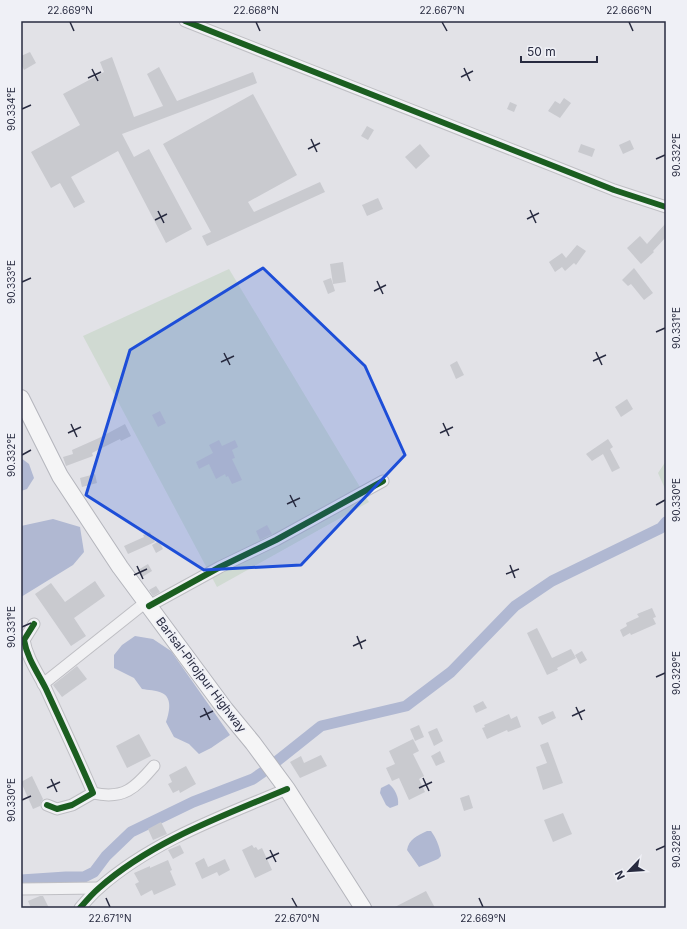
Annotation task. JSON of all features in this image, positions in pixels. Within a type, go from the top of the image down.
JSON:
[{"type":"highway","name":"Barisal-Pirojpur Highway","points":[[21,398],[60,476],[120,567],[225,710],[287,789],[363,908]]},
{"type":"street","points":[[185,21],[614,190],[666,207]]},
{"type":"street","points":[[44,684],[147,604],[220,566],[276,540],[383,481]]},
{"type":"street","points":[[34,624],[24,640],[26,651],[44,684],[93,792]]},
{"type":"street","points":[[47,805],[57,809],[72,805],[93,792],[105,795],[126,792],[140,782],[154,766]]},
{"type":"street","points":[[80,908],[99,888],[145,855],[183,834],[287,789]]},
{"type":"street","points":[[21,889],[99,888]]},
{"type":"highlighted area","points":[[263,268],[365,366],[405,455],[301,565],[204,570],[86,495],[130,350]]},
{"type":"shaded area","points":[[229,269],[369,502],[217,587],[83,336]]},
{"type":"shaded area","points":[[666,461],[666,491],[658,473]]},
{"type":"water","points":[[21,458],[29,464],[34,478],[27,489],[21,491]]},
{"type":"water","points":[[53,519],[80,527],[84,552],[73,565],[21,597],[21,526]]},
{"type":"water","points":[[135,636],[153,639],[171,651],[230,735],[199,754],[189,744],[174,737],[166,722],[169,706],[168,698],[157,691],[142,689],[134,678],[114,668],[114,655],[122,645]]},
{"type":"water","points":[[389,784],[396,793],[398,799],[398,805],[390,808],[386,805],[380,793],[381,788]]},
{"type":"water","points":[[427,831],[431,831],[435,837],[441,856],[438,859],[419,867],[407,850],[412,840]]},
{"type":"building","points":[[30,52],[36,63],[24,70],[21,64],[21,56]]},
{"type":"building","points":[[112,57],[134,117],[163,106],[147,74],[159,67],[177,101],[253,72],[257,83],[122,134],[134,157],[149,149],[192,229],[166,243],[118,151],[71,177],[85,202],[74,208],[60,183],[51,188],[31,152],[80,125],[63,94],[104,72],[100,62]]},
{"type":"building","points":[[253,94],[297,175],[248,202],[254,212],[320,182],[325,192],[207,246],[202,236],[211,232],[163,144]]},
{"type":"building","points":[[564,98],[571,103],[560,118],[548,111],[555,101],[560,104]]},
{"type":"building","points":[[510,102],[517,105],[514,112],[507,109]]},
{"type":"building","points":[[367,126],[374,130],[368,140],[361,136]]},
{"type":"building","points":[[630,140],[634,149],[623,154],[619,145]]},
{"type":"building","points":[[420,144],[430,156],[416,169],[405,157]]},
{"type":"building","points":[[581,144],[595,149],[592,157],[578,152]]},
{"type":"building","points":[[378,198],[383,209],[367,216],[362,205]]},
{"type":"building","points":[[666,223],[666,237],[653,251],[654,252],[641,264],[627,248],[640,236],[647,244]]},
{"type":"building","points":[[577,245],[586,251],[576,265],[574,263],[565,271],[562,267],[555,272],[549,262],[562,253],[566,258]]},
{"type":"building","points":[[343,262],[346,282],[333,284],[330,264]]},
{"type":"building","points":[[634,268],[653,293],[644,300],[631,284],[628,286],[622,280]]},
{"type":"building","points":[[331,278],[335,291],[328,294],[323,281]]},
{"type":"building","points":[[457,361],[464,375],[456,379],[450,365]]},
{"type":"building","points":[[627,399],[633,409],[621,417],[615,407]]},
{"type":"building","points":[[160,411],[166,423],[158,427],[152,415]]},
{"type":"building","points":[[125,424],[131,436],[121,441],[120,439],[92,453],[93,456],[66,466],[63,457],[73,454],[72,450]]},
{"type":"building","points":[[608,439],[613,447],[610,449],[620,468],[612,472],[603,454],[592,461],[586,454]]},
{"type":"building","points":[[219,440],[222,446],[235,440],[238,447],[232,450],[235,458],[232,459],[242,480],[232,484],[228,476],[226,477],[225,474],[216,479],[209,464],[199,469],[196,462],[213,453],[209,445]]},
{"type":"building","points":[[95,474],[97,483],[82,487],[80,478]]},
{"type":"building","points":[[267,525],[272,534],[260,540],[256,531]]},
{"type":"building","points":[[150,532],[155,542],[128,554],[124,546],[144,537],[143,535]]},
{"type":"building","points":[[159,541],[163,549],[156,553],[152,545]]},
{"type":"building","points":[[148,564],[152,571],[142,577],[138,570]]},
{"type":"building","points":[[95,581],[105,596],[74,618],[86,636],[71,646],[35,594],[51,583],[65,602]]},
{"type":"building","points":[[156,586],[160,592],[153,596],[149,590]]},
{"type":"building","points":[[652,608],[656,617],[653,618],[656,624],[623,637],[620,630],[627,626],[626,623],[639,617],[637,614]]},
{"type":"building","points":[[537,628],[552,658],[571,649],[576,658],[557,668],[558,670],[547,675],[527,633]]},
{"type":"building","points":[[582,651],[587,660],[580,664],[575,655]]},
{"type":"building","points":[[77,666],[87,679],[62,697],[53,685]]},
{"type":"building","points":[[483,701],[487,708],[476,713],[473,706]]},
{"type":"building","points":[[553,711],[556,718],[542,725],[538,717]]},
{"type":"building","points":[[509,714],[511,719],[517,716],[521,727],[508,732],[507,730],[487,739],[482,728],[485,727],[484,725]]},
{"type":"building","points":[[419,725],[424,737],[415,741],[410,729]]},
{"type":"building","points":[[437,728],[443,741],[434,746],[428,732]]},
{"type":"building","points":[[139,734],[151,756],[127,768],[116,746]]},
{"type":"building","points":[[413,739],[419,751],[413,754],[424,776],[419,779],[425,792],[409,800],[399,778],[392,781],[386,768],[395,764],[389,751]]},
{"type":"building","points":[[548,742],[563,783],[543,790],[536,767],[547,763],[540,745]]},
{"type":"building","points":[[440,751],[445,762],[436,766],[431,756]]},
{"type":"building","points":[[321,755],[327,766],[300,778],[290,762],[301,756],[304,763]]},
{"type":"building","points":[[186,766],[196,784],[180,793],[179,790],[173,793],[168,784],[172,782],[169,775]]},
{"type":"building","points":[[32,776],[43,799],[40,806],[33,809],[21,782]]},
{"type":"building","points":[[469,795],[473,808],[464,811],[460,798]]},
{"type":"building","points":[[563,813],[572,834],[553,842],[544,820]]},
{"type":"building","points":[[161,822],[167,834],[153,840],[148,829]]},
{"type":"building","points":[[180,845],[184,853],[173,859],[168,850]]},
{"type":"building","points":[[252,845],[258,850],[262,848],[272,870],[255,878],[242,850]]},
{"type":"building","points":[[204,858],[208,867],[225,859],[230,870],[219,876],[217,872],[202,879],[195,863]]},
{"type":"building","points":[[168,860],[172,870],[170,871],[176,885],[154,895],[152,890],[141,896],[135,884],[139,882],[134,873]]},
{"type":"building","points":[[426,891],[435,908],[393,908]]},
{"type":"building","points":[[43,896],[49,908],[31,908],[28,901]]},
{"type":"waterway","points":[[277,761],[321,726],[406,706],[451,672],[515,606],[552,581],[661,528],[666,522]]},
{"type":"waterway","points":[[21,880],[84,877],[94,872],[106,856],[131,832],[193,802],[253,779],[263,772]]},
{"type":"cycle path","points":[[185,21],[614,190],[666,207]]},
{"type":"cycle path","points":[[149,606],[220,567],[276,540],[383,481]]},
{"type":"cycle path","points":[[34,624],[24,640],[25,647],[46,689],[93,793],[72,805],[57,809],[47,805]]},
{"type":"cycle path","points":[[80,908],[96,890],[142,856],[189,831],[287,789]]}]
